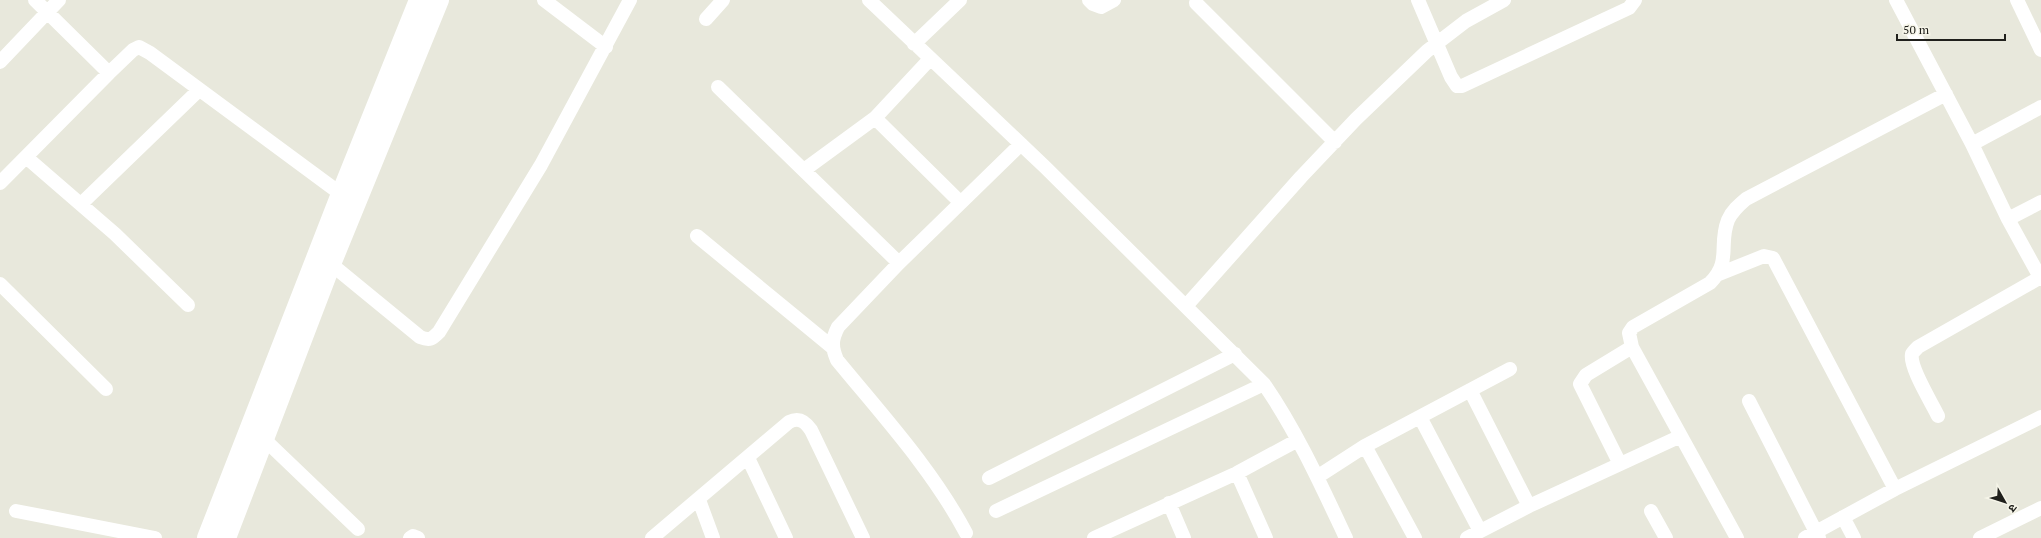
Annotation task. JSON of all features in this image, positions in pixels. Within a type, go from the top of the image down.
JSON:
[{"type":"main road","points":[[207,538],[341,194],[419,0]]},
{"type":"main road","points":[[226,538],[331,264],[439,0]]},
{"type":"street","points":[[35,0],[109,73]]},
{"type":"street","points":[[0,62],[59,0]]},
{"type":"street","points":[[544,0],[606,47]]},
{"type":"street","points":[[331,264],[420,337],[427,340],[432,339],[439,332],[541,165],[630,0]]},
{"type":"street","points":[[706,19],[724,0]]},
{"type":"street","points":[[869,0],[1021,144],[1264,384],[1283,411],[1346,538]]},
{"type":"street","points":[[914,44],[960,0]]},
{"type":"street","points":[[1089,0],[1093,4],[1101,7],[1114,0]]},
{"type":"street","points":[[1418,0],[1436,43],[1457,86],[1462,86],[1629,8],[1635,0]]},
{"type":"street","points":[[1186,306],[1301,177],[1436,43],[1466,21],[1504,0]]},
{"type":"street","points":[[1896,0],[1972,144],[2008,219],[2041,278],[1918,347],[1912,354],[1916,372],[1938,416]]},
{"type":"street","points":[[2017,0],[2041,50]]},
{"type":"street","points":[[1196,4],[1335,142]]},
{"type":"street","points":[[0,182],[109,73],[133,50],[139,48],[150,53],[341,194]]},
{"type":"street","points":[[804,170],[875,118],[930,59]]},
{"type":"street","points":[[718,87],[899,263]]},
{"type":"street","points":[[81,204],[199,90]]},
{"type":"street","points":[[1737,538],[1632,347],[1629,333],[1633,327],[1710,284],[1719,274],[1723,261],[1725,232],[1728,220],[1734,210],[1746,199],[1946,94]]},
{"type":"street","points":[[1972,144],[2041,107]]},
{"type":"street","points":[[875,118],[960,202]]},
{"type":"street","points":[[966,533],[942,492],[837,360],[832,347],[832,340],[838,327],[899,263],[1021,144]]},
{"type":"street","points":[[26,157],[115,234],[188,305]]},
{"type":"street","points":[[2008,219],[2041,202]]},
{"type":"street","points":[[697,236],[832,347]]},
{"type":"street","points":[[1719,274],[1764,256],[1773,258],[1894,489]]},
{"type":"street","points":[[0,284],[106,389]]},
{"type":"street","points":[[1620,464],[1580,384],[1586,375],[1632,347]]},
{"type":"street","points":[[989,478],[1235,354]]},
{"type":"street","points":[[1317,477],[1365,446],[1510,369]]},
{"type":"street","points":[[996,511],[1264,384]]},
{"type":"street","points":[[1470,390],[1529,506]]},
{"type":"street","points":[[1749,402],[1813,536],[1843,517],[1894,489],[2041,417]]},
{"type":"street","points":[[1420,417],[1480,531]]},
{"type":"street","points":[[652,538],[699,500],[789,422],[800,419],[807,424],[863,538]]},
{"type":"street","points":[[1467,538],[1529,506],[1682,436]]},
{"type":"street","points":[[264,439],[358,529]]},
{"type":"street","points":[[1098,537],[1237,473],[1298,440]]},
{"type":"street","points":[[1365,446],[1415,538]]},
{"type":"street","points":[[748,458],[786,538]]},
{"type":"street","points":[[1237,473],[1266,538]]},
{"type":"street","points":[[699,500],[712,538]]},
{"type":"street","points":[[1169,503],[1184,538]]},
{"type":"street","points":[[1980,538],[2041,508]]},
{"type":"street","points":[[16,511],[155,538]]},
{"type":"street","points":[[1650,511],[1666,538]]},
{"type":"street","points":[[1843,517],[1854,538]]},
{"type":"street","points":[[410,538],[413,536],[418,538]]}]
